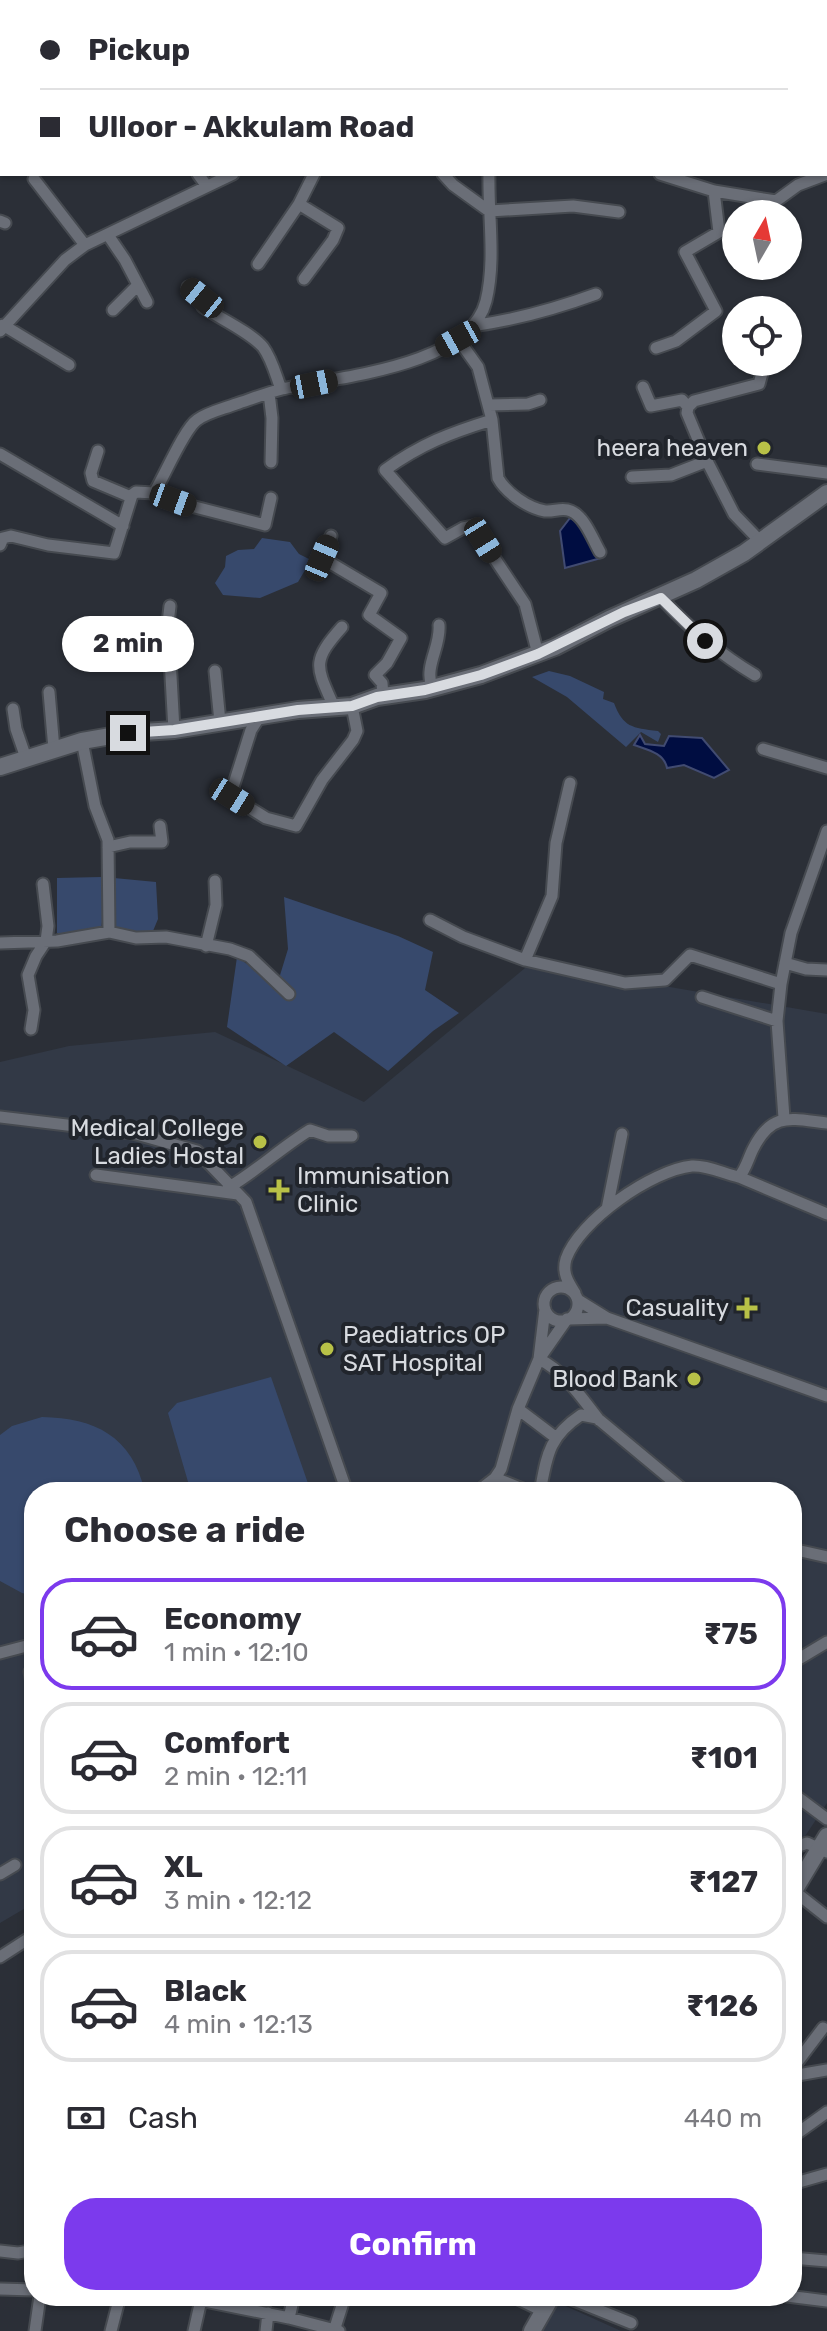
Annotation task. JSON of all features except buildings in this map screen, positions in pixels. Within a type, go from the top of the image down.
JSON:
[{"type":"main road","points":[[0,767],[82,741],[352,706],[383,696],[432,688],[481,675],[538,654],[723,566],[827,493]]},
{"type":"main road","points":[[802,1879],[825,1845]]},
{"type":"main road","points":[[532,2331],[546,2306]]},
{"type":"street","points":[[199,176],[206,185]]},
{"type":"street","points":[[69,365],[1,328],[65,260],[85,245],[228,176]]},
{"type":"street","points":[[258,264],[299,204],[313,176]]},
{"type":"street","points":[[445,176],[489,211],[573,206],[619,212]]},
{"type":"street","points":[[154,493],[194,422],[208,413],[275,391],[370,374],[410,361],[458,339],[472,326],[486,304],[491,254],[489,176]]},
{"type":"street","points":[[667,176],[714,191],[776,201],[798,185],[822,176]]},
{"type":"street","points":[[34,179],[85,245]]},
{"type":"street","points":[[656,348],[676,341],[716,311],[685,252],[719,232],[714,191]]},
{"type":"street","points":[[299,204],[338,228],[333,240],[304,279]]},
{"type":"street","points":[[108,235],[147,302]]},
{"type":"street","points":[[113,310],[138,285]]},
{"type":"street","points":[[188,287],[202,298],[203,307],[262,346],[275,391],[271,462]]},
{"type":"street","points":[[472,326],[502,322],[596,294]]},
{"type":"street","points":[[458,339],[478,367],[489,405],[498,478],[502,486],[546,511],[562,509],[580,517],[600,552]]},
{"type":"street","points":[[688,407],[694,401],[759,384],[761,376]]},
{"type":"street","points":[[643,387],[651,406],[682,400],[688,407],[691,424],[734,514],[760,541]]},
{"type":"street","points":[[489,405],[528,404],[540,400]]},
{"type":"street","points":[[492,420],[413,449],[385,470],[445,538],[473,526],[525,604],[538,654]]},
{"type":"street","points":[[98,451],[91,473],[93,481],[131,497]]},
{"type":"street","points":[[0,454],[123,526]]},
{"type":"street","points":[[632,477],[671,475],[707,461]]},
{"type":"street","points":[[757,464],[827,473]]},
{"type":"street","points":[[2,542],[11,536],[109,554],[114,553],[131,497],[136,492],[154,493],[265,525],[271,498]]},
{"type":"street","points":[[331,536],[322,558],[381,593],[369,615],[401,638],[387,663],[375,675],[382,683],[383,696]]},
{"type":"street","points":[[661,598],[699,637],[755,675]]},
{"type":"street","points":[[170,606],[168,623],[174,730]]},
{"type":"street","points":[[432,688],[428,676],[440,634],[439,625]]},
{"type":"street","points":[[334,707],[323,683],[319,661],[323,648],[342,627]]},
{"type":"street","points":[[215,671],[220,722]]},
{"type":"street","points":[[49,692],[54,749]]},
{"type":"street","points":[[260,716],[251,730],[232,792],[266,818],[296,826],[322,780],[353,740],[357,731],[352,706]]},
{"type":"street","points":[[13,709],[26,758]]},
{"type":"street","points":[[82,741],[95,806],[108,847],[109,932]]},
{"type":"street","points":[[763,749],[827,768]]},
{"type":"street","points":[[525,960],[552,896],[556,843],[570,783]]},
{"type":"street","points":[[108,847],[130,842],[162,842],[160,826]]},
{"type":"street","points":[[784,1118],[777,1021],[781,984],[791,933],[827,831]]},
{"type":"street","points":[[206,946],[216,905],[215,881]]},
{"type":"street","points":[[31,1029],[34,1010],[28,975],[46,941],[48,926],[43,884]]},
{"type":"street","points":[[430,920],[463,937],[525,960],[625,983],[665,980],[690,955],[781,984]]},
{"type":"street","points":[[0,943],[46,941],[109,932],[136,938],[166,937],[230,949],[249,956],[289,994]]},
{"type":"street","points":[[785,963],[806,969],[827,970]]},
{"type":"street","points":[[702,997],[777,1021]]},
{"type":"street","points":[[0,1117],[133,1133],[197,1151],[246,1202],[344,1482]]},
{"type":"street","points":[[739,1177],[760,1137],[773,1123],[784,1118],[827,1123]]},
{"type":"street","points":[[96,1175],[234,1190],[291,1141],[310,1130],[328,1136],[352,1136]]},
{"type":"street","points":[[607,1209],[622,1134]]},
{"type":"street","points":[[490,1482],[501,1469],[518,1409],[539,1359],[578,1307],[565,1275],[566,1260],[577,1238],[607,1209],[670,1171],[702,1167],[739,1177],[827,1214]]},
{"type":"street","points":[[539,1359],[544,1302],[548,1292],[557,1287],[567,1288],[607,1318],[827,1396]]},
{"type":"street","points":[[545,1309],[555,1320],[607,1318]]},
{"type":"street","points":[[539,1359],[552,1366],[573,1387],[599,1420],[674,1482]]},
{"type":"street","points":[[518,1409],[555,1437]]},
{"type":"street","points":[[542,1482],[548,1451],[566,1425],[581,1415],[599,1420]]},
{"type":"street","points":[[495,1478],[506,1482]]},
{"type":"street","points":[[802,1551],[827,1557]]},
{"type":"street","points":[[802,1654],[827,1642]]},
{"type":"street","points":[[0,1653],[24,1647]]},
{"type":"street","points":[[802,1800],[827,1819]]},
{"type":"street","points":[[802,1845],[825,1845]]},
{"type":"street","points":[[0,1874],[15,1865]]},
{"type":"street","points":[[802,1899],[827,1917]]},
{"type":"street","points":[[0,1957],[24,1941]]},
{"type":"street","points":[[802,2056],[823,2028]]},
{"type":"street","points":[[802,2074],[827,2070]]},
{"type":"street","points":[[802,2130],[827,2112]]},
{"type":"street","points":[[802,2181],[827,2174]]},
{"type":"street","points":[[0,2251],[24,2252]]},
{"type":"street","points":[[802,2259],[827,2261]]},
{"type":"street","points":[[0,2289],[24,2290]]},
{"type":"street","points":[[802,2298],[827,2301]]},
{"type":"street","points":[[35,2331],[39,2306]]},
{"type":"street","points":[[111,2331],[117,2306]]},
{"type":"street","points":[[194,2331],[200,2306]]},
{"type":"street","points":[[232,2306],[336,2331],[342,2306]]},
{"type":"street","points":[[289,2318],[292,2306]]},
{"type":"street","points":[[589,2306],[631,2323]]},
{"type":"street","points":[[266,2331],[268,2313]]},
{"type":"shaded area","points":[[570,518],[587,528],[601,558],[565,568],[560,531]]},
{"type":"shaded area","points":[[262,538],[290,542],[299,554],[311,560],[298,582],[260,598],[223,595],[215,583],[225,567],[226,556],[238,550],[254,549]]},
{"type":"shaded area","points":[[549,671],[570,676],[604,692],[603,699],[614,703],[625,722],[658,731],[661,734],[658,742],[641,732],[626,747],[567,697],[532,677]]},
{"type":"shaded area","points":[[640,735],[645,744],[664,746],[669,736],[702,738],[729,770],[714,778],[684,765],[667,768],[659,755],[634,745]]},
{"type":"shaded area","points":[[101,877],[104,908],[101,929],[74,934],[57,933],[57,878]]},
{"type":"shaded area","points":[[114,878],[156,882],[158,919],[153,931],[113,931]]},
{"type":"shaded area","points":[[284,897],[398,936],[433,952],[425,990],[459,1013],[433,1031],[388,1071],[334,1032],[286,1066],[227,1027],[237,957],[277,985],[288,949]]},
{"type":"shaded area","points":[[531,963],[827,1014],[827,1803],[802,1841],[802,1482],[24,1482],[24,1909],[0,1923],[0,1062],[69,1046],[215,1032],[364,1102]]},
{"type":"shaded area","points":[[271,1377],[308,1482],[188,1482],[168,1413],[177,1403]]},
{"type":"shaded area","points":[[42,1417],[94,1426],[121,1444],[131,1457],[142,1482],[24,1482],[24,1594],[0,1581],[0,1435],[12,1426]]},
{"type":"shaded area","points":[[557,2306],[566,2306],[621,2331],[540,2331]]},
{"type":"place","name":"heera heaven","points":[[764,448]]},
{"type":"place","name":"Medical College Ladies Hostal","points":[[260,1142]]},
{"type":"place","name":"Immunisation Clinic","points":[[279,1190]]},
{"type":"place","name":"Casuality","points":[[747,1308]]},
{"type":"place","name":"Paediatrics OP SAT Hospital","points":[[327,1349]]},
{"type":"place","name":"Blood Bank","points":[[694,1379]]},
{"type":"route","points":[[128,733],[174,730],[298,710],[352,706],[377,697],[425,690],[481,675],[538,654],[624,612],[661,598],[689,629],[705,641]]}]
